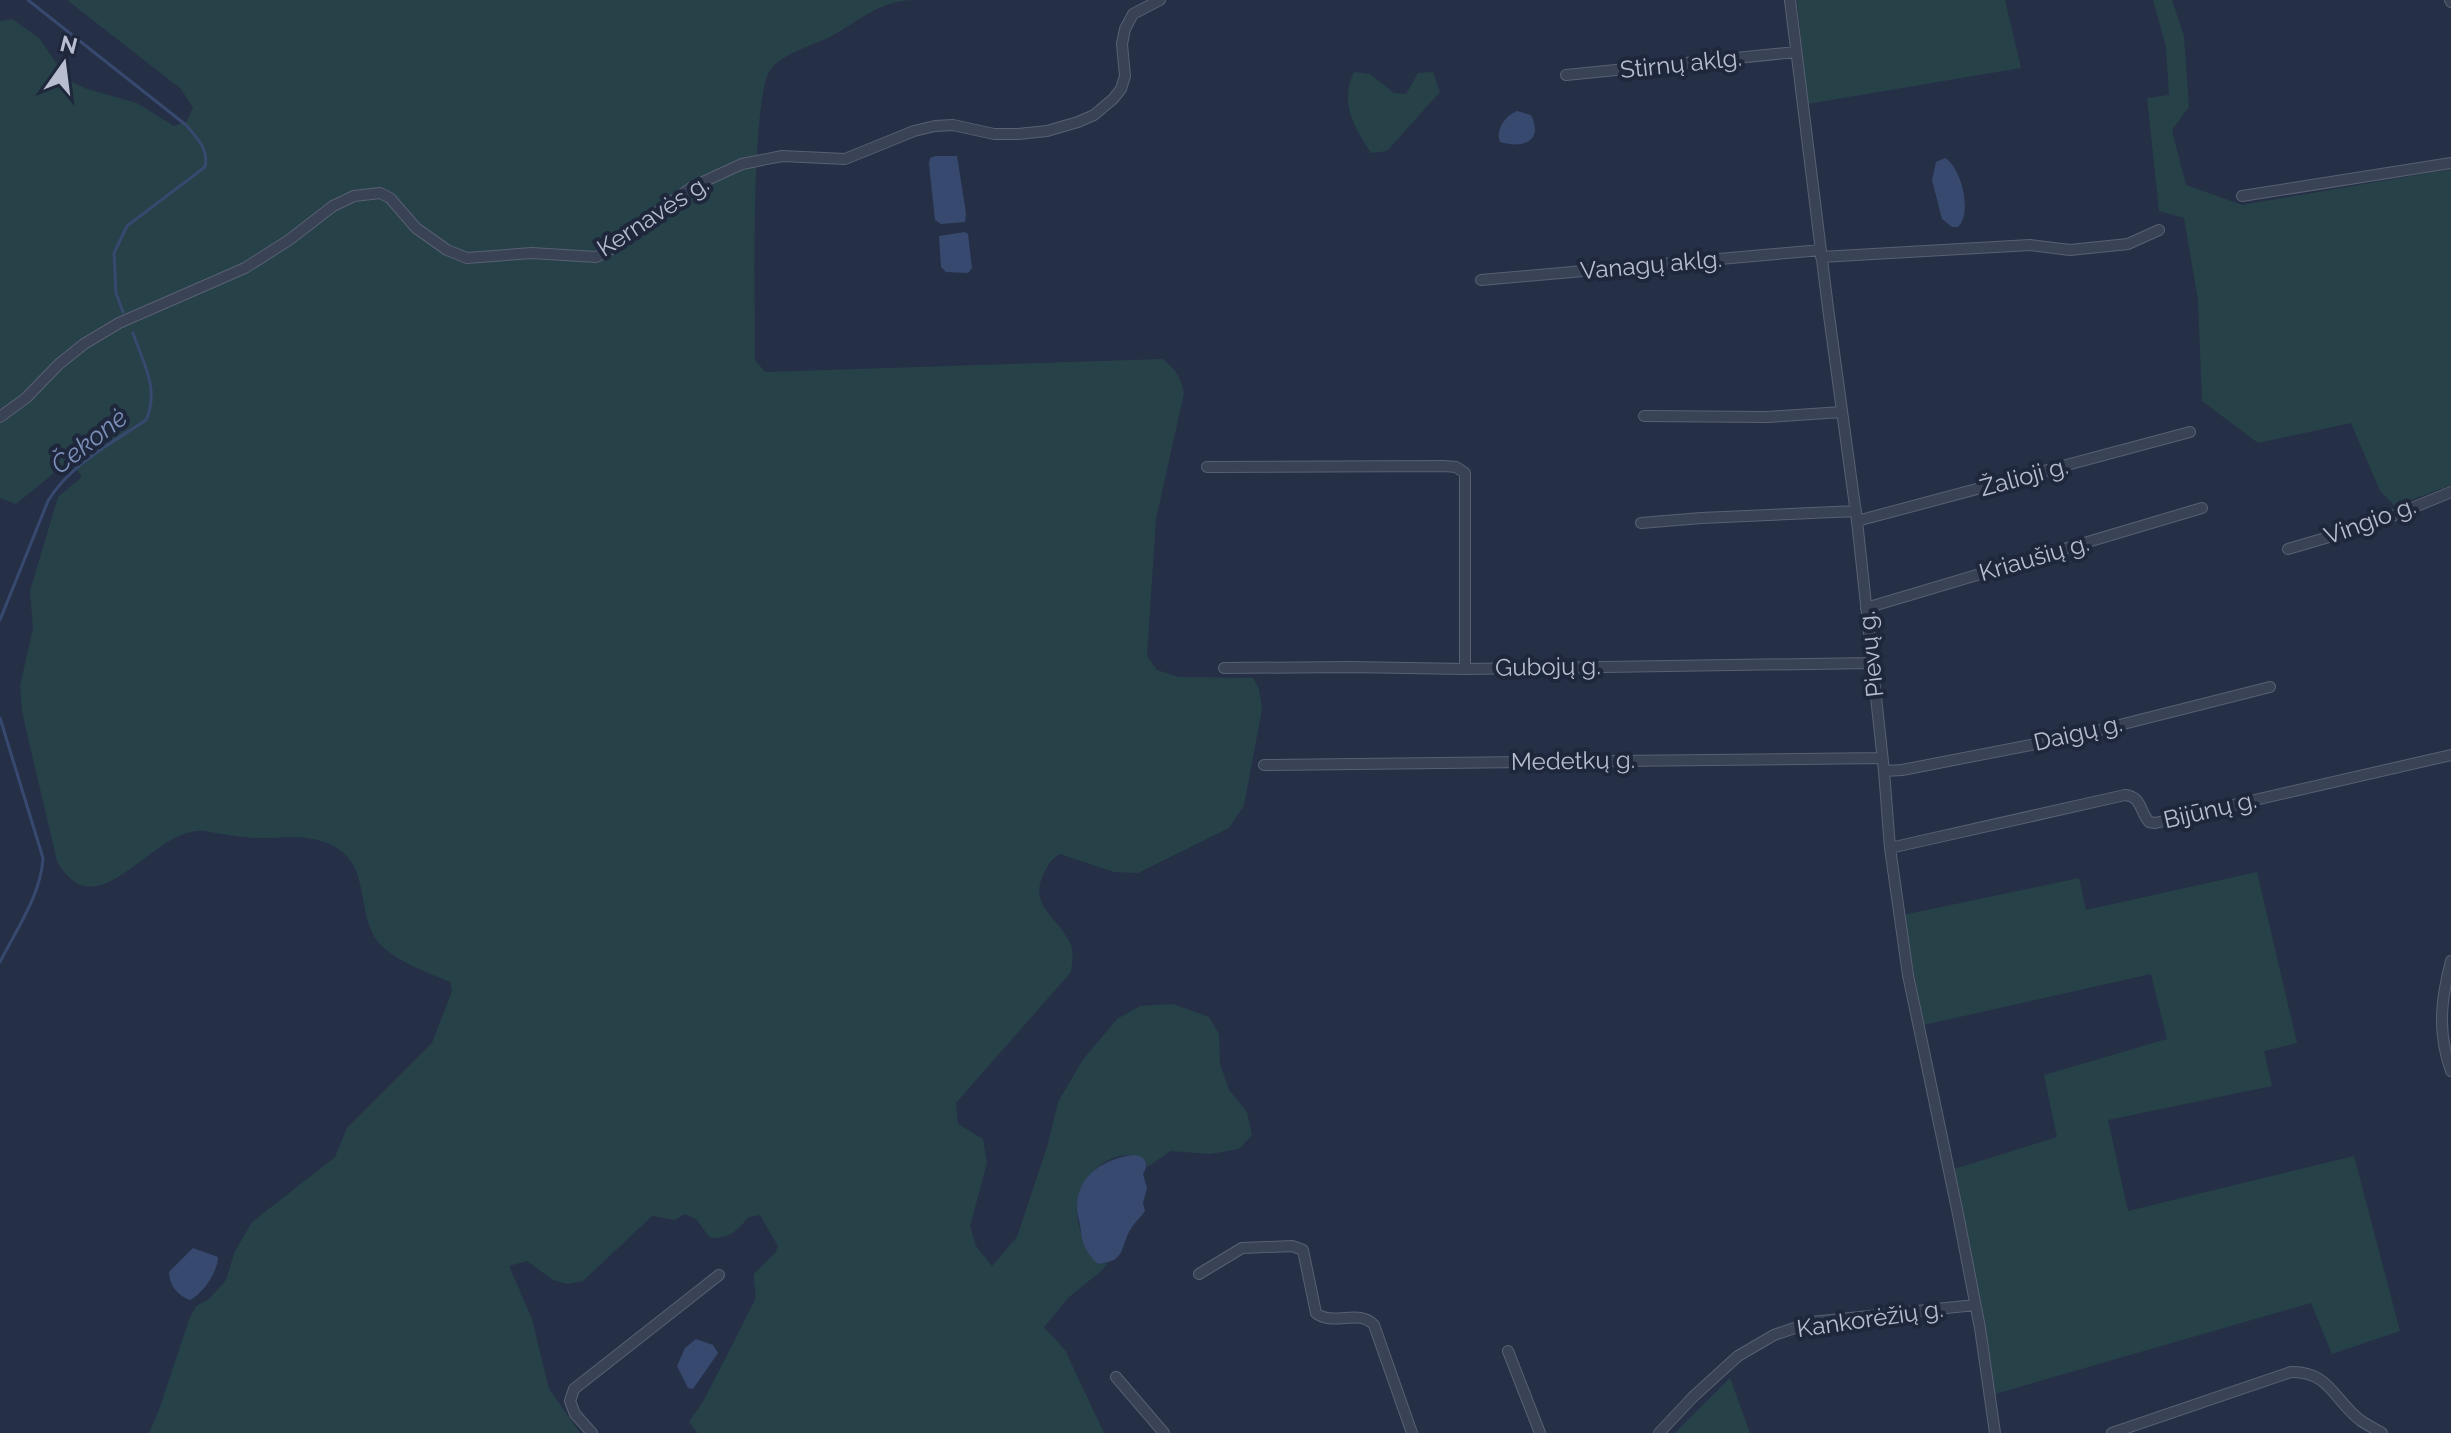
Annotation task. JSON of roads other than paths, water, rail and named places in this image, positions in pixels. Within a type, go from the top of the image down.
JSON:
[{"type":"street","name":"Kernavės g.","points":[[0,417],[26,398],[84,344],[119,323],[245,268],[289,240],[333,206],[354,196],[380,193],[390,198],[416,228],[447,250],[467,258],[532,253],[596,257],[615,247],[692,187],[742,164],[782,156],[845,159],[914,131],[935,126],[953,125],[994,134],[1018,134],[1047,131],[1094,115],[1121,89],[1125,76],[1122,44],[1133,14],[1160,0]]},
{"type":"street","name":"Pievų g.","points":[[1790,0],[1856,516],[1890,848],[1908,975],[1958,1214],[1995,1433]]},
{"type":"street","name":"Stirnų aklg.","points":[[1566,75],[1796,52]]},
{"type":"street","points":[[2242,196],[2451,163]]},
{"type":"street","name":"Vanagų aklg.","points":[[1481,280],[1821,254],[2030,245],[2070,250],[2128,244],[2159,230]]},
{"type":"street","points":[[1644,416],[1767,417],[1842,412]]},
{"type":"street","name":"Žalioji g.","points":[[1641,523],[1701,518],[1856,516],[2190,432]]},
{"type":"street","points":[[1207,467],[1444,466],[1456,467],[1465,473],[1465,669]]},
{"type":"street","name":"Vingio g.","points":[[2288,549],[2373,524],[2451,492]]},
{"type":"street","name":"Kriaušių g.","points":[[1866,608],[2202,508]]},
{"type":"street","name":"Gubojų g.","points":[[1224,668],[1465,669],[1872,663]]},
{"type":"street","name":"Daigų g.","points":[[1884,771],[2072,737],[2270,687]]},
{"type":"street","name":"Bijūnų g.","points":[[1890,848],[2125,795],[2139,800],[2145,818],[2155,823],[2451,755]]},
{"type":"street","name":"Medetkų g.","points":[[1264,765],[1882,758]]},
{"type":"street","points":[[2451,961],[2441,1005],[2444,1051],[2451,1071]]},
{"type":"street","points":[[1199,1274],[1242,1248],[1292,1246],[1303,1250],[1316,1313],[1324,1318],[1364,1317],[1374,1325],[1412,1433]]},
{"type":"street","points":[[592,1433],[575,1414],[570,1401],[574,1389],[719,1275]]},
{"type":"street","name":"Kankorėžių g.","points":[[1659,1433],[1738,1356],[1774,1335],[1812,1322],[1975,1305]]},
{"type":"street","points":[[1508,1351],[1540,1433]]},
{"type":"street","points":[[2112,1433],[2291,1372],[2306,1371],[2319,1377],[2359,1420],[2382,1433]]},
{"type":"street","points":[[1116,1377],[1164,1433]]},
{"type":"water","points":[[1517,111],[1531,115],[1535,131],[1533,137],[1523,143],[1500,142],[1502,124]]},
{"type":"water","points":[[957,156],[965,222],[941,224],[935,220],[929,164],[930,158]]},
{"type":"water","points":[[1945,158],[1956,171],[1965,201],[1965,212],[1958,227],[1952,227],[1942,219],[1932,180],[1936,162]]},
{"type":"water","points":[[968,234],[972,268],[968,273],[946,272],[941,267],[939,236]]},
{"type":"water","points":[[1134,1155],[1142,1157],[1146,1164],[1143,1174],[1147,1188],[1143,1203],[1145,1211],[1132,1227],[1119,1256],[1098,1264],[1083,1242],[1077,1210],[1079,1194],[1088,1176],[1095,1170],[1113,1160]]},
{"type":"water","points":[[193,1248],[218,1257],[209,1282],[190,1300],[175,1289],[169,1272]]},
{"type":"water","points":[[696,1339],[713,1345],[718,1353],[693,1389],[688,1388],[677,1366],[685,1348]]},
{"type":"waterway","name":"Čekonė","points":[[28,0],[186,125],[204,149],[205,167],[127,226],[114,253],[116,293],[123,312]]},
{"type":"waterway","name":"Čekonė","points":[[0,620],[48,501],[57,488],[92,456],[146,420],[151,387],[133,333]]},
{"type":"waterway","name":"Čekonė","points":[[0,718],[43,858],[33,899],[0,962]]}]
